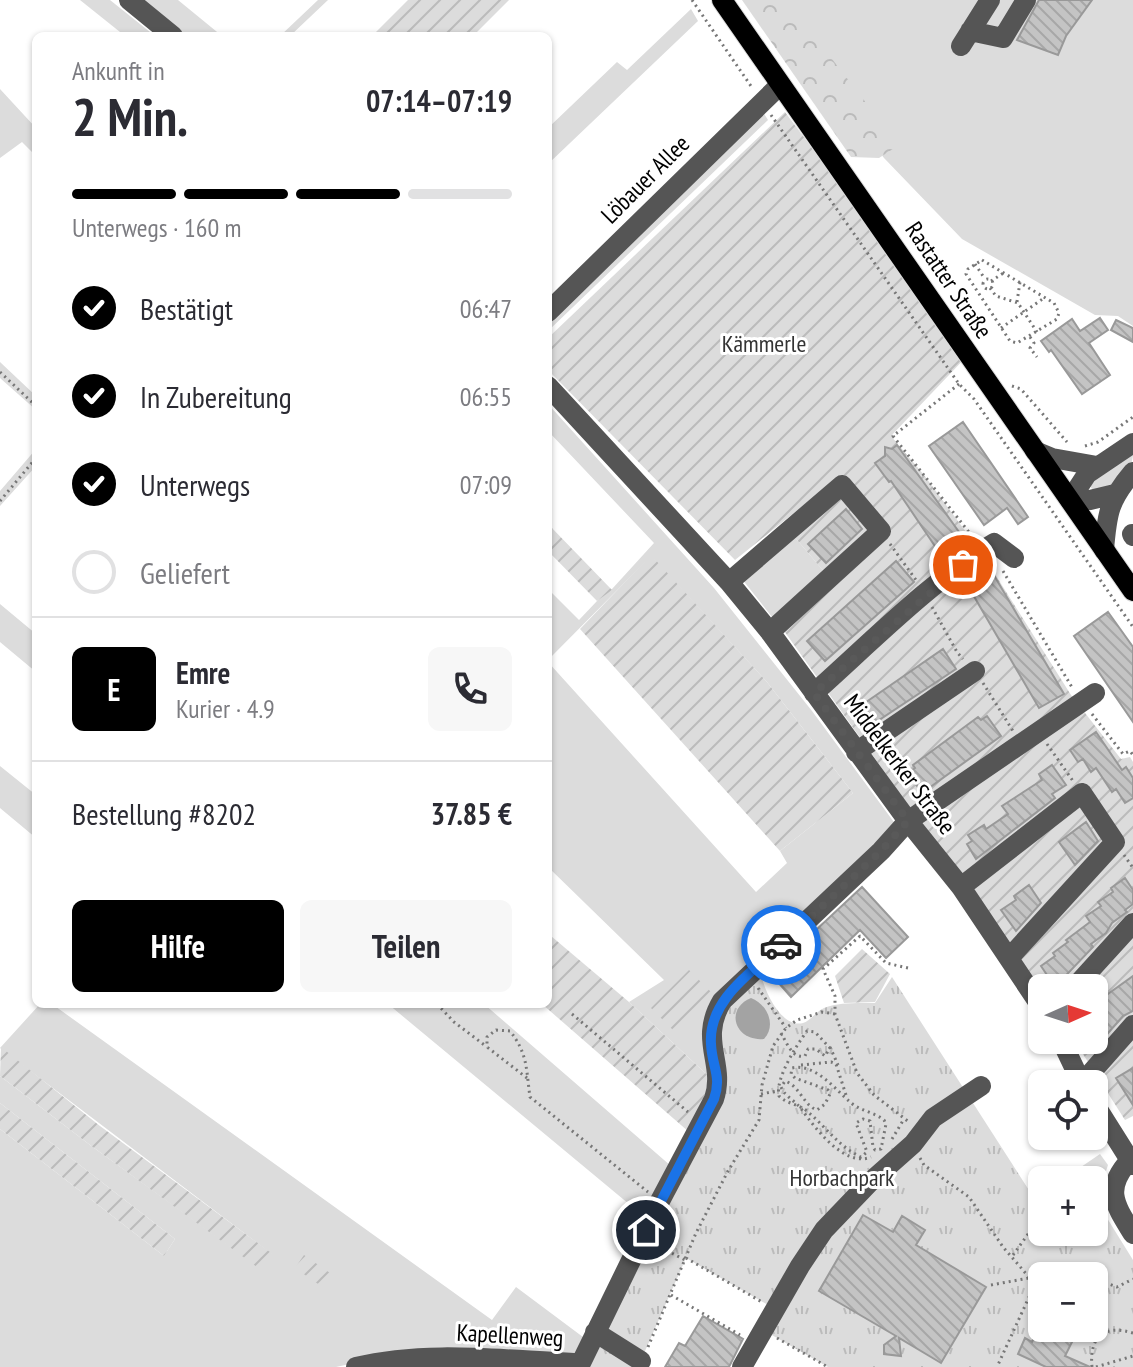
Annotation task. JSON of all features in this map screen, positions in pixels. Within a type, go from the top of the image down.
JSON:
[{"type":"main road","name":"Rastatter Straße","points":[[722,0],[892,241],[983,395],[1035,451],[1133,591]]},
{"type":"street","points":[[129,0],[168,32]]},
{"type":"street","points":[[990,0],[966,39],[1003,38],[1026,0]]},
{"type":"street","name":"Löbauer Allee","points":[[552,308],[780,85]]},
{"type":"street","name":"Middelkerker Straße","points":[[552,390],[729,582],[770,632],[856,752],[961,887],[1028,986]]},
{"type":"street","points":[[1070,500],[1081,481],[1097,466],[1133,443]]},
{"type":"street","points":[[1035,451],[1052,458],[1097,466]]},
{"type":"street","points":[[1104,550],[1106,522],[1115,494],[1133,472]]},
{"type":"street","points":[[729,582],[842,485],[881,531],[770,632]]},
{"type":"street","points":[[1070,500],[1090,500],[1115,494]]},
{"type":"street","points":[[814,693],[926,594],[982,550],[994,543],[1014,558]]},
{"type":"street","points":[[856,752],[975,671]]},
{"type":"street","name":"Kapellenweg","points":[[356,1367],[436,1357],[574,1363],[580,1366],[660,1201],[714,1099],[719,1083],[711,1043],[715,1014],[722,1001],[881,851],[908,821],[1088,698]]},
{"type":"street","points":[[961,887],[1082,793],[1115,842],[1010,957]]},
{"type":"street","points":[[1087,974],[1133,923]]},
{"type":"street","points":[[1093,1070],[1133,1025]]},
{"type":"street","points":[[742,1367],[824,1230],[918,1137],[933,1118],[981,1086]]},
{"type":"street","points":[[1108,1124],[1124,1147],[1123,1168],[1114,1185],[1113,1195],[1133,1234]]},
{"type":"street","points":[[595,1332],[641,1361]]},
{"type":"path","points":[[692,0],[959,384],[983,395],[1133,627]]},
{"type":"path","points":[[986,260],[1005,272],[1058,307],[1057,319],[1017,343],[1010,341],[966,274],[975,264],[986,260]]},
{"type":"path","points":[[975,264],[985,279],[991,281]]},
{"type":"path","points":[[990,288],[991,281],[1005,272]]},
{"type":"path","points":[[984,287],[985,279]]},
{"type":"path","points":[[1017,302],[1020,282]]},
{"type":"path","points":[[976,292],[984,287],[990,288],[996,296],[1017,302],[1037,332]]},
{"type":"path","points":[[1001,328],[1045,297]]},
{"type":"path","points":[[1030,337],[1034,343],[1030,348],[1037,357]]},
{"type":"path","points":[[0,372],[32,402]]},
{"type":"path","points":[[959,384],[893,436],[982,550],[997,560],[1088,698],[1101,723],[1123,754],[1130,751],[1133,755]]},
{"type":"path","points":[[983,395],[1009,385],[1021,389],[1064,441],[1073,446],[1084,447],[1098,442],[1133,417]]},
{"type":"path","points":[[0,501],[32,463]]},
{"type":"path","points":[[881,531],[926,594],[957,652],[975,671],[1020,744]]},
{"type":"path","points":[[1038,731],[1082,793]]},
{"type":"path","points":[[908,968],[886,963],[860,936],[823,969],[835,996],[835,1014],[857,1073],[874,1095],[904,1119],[918,1137],[924,1165],[969,1197],[1003,1247],[1013,1255],[1028,1277]]},
{"type":"path","points":[[751,974],[786,1028]]},
{"type":"path","points":[[441,1008],[454,1022],[527,1078]]},
{"type":"path","points":[[572,1014],[700,1123]]},
{"type":"path","points":[[641,1361],[685,1259],[728,1171],[759,1120],[768,1059],[781,1033],[813,1014],[835,1014]]},
{"type":"path","points":[[487,1047],[487,1037],[496,1030],[510,1031],[523,1047],[530,1097],[660,1201]]},
{"type":"path","points":[[840,1075],[835,1054],[828,1044],[815,1032],[807,1031],[778,1081],[778,1091],[786,1103],[800,1107],[821,1135],[858,1160],[882,1152],[904,1119]]},
{"type":"path","points":[[781,1033],[793,1054],[803,1057],[808,1049],[825,1056],[830,1052],[828,1044]]},
{"type":"path","points":[[850,1102],[836,1064],[824,1062],[796,1066],[791,1070],[795,1078],[825,1088],[830,1094],[821,1109],[814,1110],[792,1084],[782,1083],[781,1090],[824,1130],[861,1157],[867,1152],[856,1123],[863,1119],[870,1121],[875,1150],[889,1143]]},
{"type":"path","points":[[819,1076],[816,1069],[824,1062]]},
{"type":"path","points":[[796,1066],[819,1076],[850,1102],[884,1120],[886,1124],[881,1149]]},
{"type":"path","points":[[761,1094],[778,1091]]},
{"type":"path","points":[[646,1230],[655,1244],[775,1309]]},
{"type":"path","points":[[1013,1255],[1028,1235]]},
{"type":"path","points":[[991,1285],[1028,1278]]},
{"type":"path","points":[[1108,1283],[1117,1287],[1133,1279]]},
{"type":"path","points":[[671,1295],[828,1367]]},
{"type":"path","points":[[997,1367],[1028,1299]]},
{"type":"path","points":[[1108,1330],[1133,1333]]},
{"type":"path","points":[[1098,1342],[1091,1355],[1094,1367],[1133,1356]]},
{"type":"green space","points":[[80,0],[110,0],[150,32],[120,32]]},
{"type":"green space","points":[[141,0],[178,0],[217,32],[182,32]]},
{"type":"green space","points":[[318,0],[328,0],[294,32],[284,32]]},
{"type":"green space","points":[[408,0],[509,0],[477,32],[376,32]]},
{"type":"green space","points":[[742,0],[786,0],[899,145],[879,158],[851,157]]},
{"type":"green space","points":[[763,0],[1133,0],[1133,326],[1118,316],[1095,315],[962,239],[884,158]]},
{"type":"green space","points":[[691,9],[698,21],[552,160],[552,124],[617,62],[627,70]]},
{"type":"green space","points":[[0,89],[32,124],[32,152],[22,142],[0,158]]},
{"type":"green space","points":[[763,112],[768,120],[552,327],[552,317]]},
{"type":"green space","name":"Kämmerle","points":[[785,112],[968,355],[891,436],[983,555],[1071,695],[1121,759],[1130,757],[1133,762],[1133,1116],[1125,1120],[1108,1093],[1108,1070],[1093,1070],[1083,1054],[1108,1054],[1108,974],[1028,974],[782,628],[832,581],[792,534],[839,477],[735,560],[552,374],[552,334]]},
{"type":"green space","points":[[0,362],[32,392],[32,406],[0,378]]},
{"type":"green space","points":[[552,408],[714,588],[812,711],[899,829],[719,999],[716,1083],[629,1002],[664,980],[552,871],[552,666],[756,892],[787,863],[780,851],[853,793],[767,682],[651,556],[552,656],[552,593],[579,620],[654,543],[552,435]]},
{"type":"green space","points":[[1133,453],[1126,473],[1095,494],[1087,481]]},
{"type":"green space","points":[[32,454],[32,470],[0,506],[0,491]]},
{"type":"green space","points":[[552,528],[612,590],[597,601],[552,555]]},
{"type":"green space","points":[[792,534],[827,575],[776,622],[742,579]]},
{"type":"green space","points":[[651,555],[767,682],[853,793],[780,851],[580,629]]},
{"type":"green space","points":[[0,604],[32,631],[32,669],[0,642]]},
{"type":"green space","points":[[0,766],[32,792],[32,835],[0,808]]},
{"type":"green space","points":[[552,937],[629,1002],[716,1083],[689,1132],[547,1008],[552,1008]]},
{"type":"green space","points":[[862,949],[890,974],[875,1002],[844,1003],[835,976]]},
{"type":"green space","points":[[689,970],[712,993],[675,1032],[651,1008]]},
{"type":"green space","name":"Horbachpark","points":[[761,973],[774,1006],[787,1020],[795,1023],[806,1022],[830,1006],[875,1003],[892,977],[1028,1189],[1028,1246],[1108,1246],[1108,1220],[1133,1260],[1133,1367],[828,1367],[763,1330],[775,1309],[686,1258],[638,1367],[584,1367],[700,1123],[719,1016]]},
{"type":"green space","points":[[36,1008],[58,1008],[492,1320],[516,1287],[587,1340],[580,1352],[570,1357],[381,1357],[336,1367],[0,1367],[0,1129],[164,1256],[175,1239],[0,1103],[0,1076],[261,1269],[273,1255],[0,1048]]},
{"type":"green space","points":[[393,1008],[489,1008],[671,1166],[647,1219]]},
{"type":"green space","points":[[1,1047],[100,1126],[274,1255],[261,1270],[90,1145],[0,1076]]},
{"type":"green space","points":[[0,1103],[175,1239],[164,1256],[0,1129]]},
{"type":"green space","name":"Horbachpark","points":[[1100,1154],[1108,1166],[1082,1166]]},
{"type":"green space","points":[[304,1255],[330,1273],[321,1286],[295,1268]]},
{"type":"shaded area","points":[[751,998],[762,1005],[770,1021],[764,1039],[746,1035],[736,1024],[738,1009]]},
{"type":"building","points":[[1039,0],[1092,0],[1066,36],[1058,55],[1017,40]]},
{"type":"building","points":[[1100,318],[1108,330],[1089,343],[1110,375],[1082,394],[1051,350],[1049,352],[1041,341],[1072,319],[1080,331]]},
{"type":"building","points":[[1116,320],[1133,328],[1133,342],[1111,330]]},
{"type":"building","points":[[963,422],[1028,517],[1018,524],[1007,508],[984,525],[929,446]]},
{"type":"building","points":[[897,445],[964,539],[941,555],[891,481],[875,463],[885,456],[885,447],[892,449]]},
{"type":"building","points":[[846,509],[862,529],[826,563],[808,544]]},
{"type":"building","points":[[896,561],[914,582],[825,661],[807,641]]},
{"type":"building","points":[[992,572],[1064,694],[1039,708],[968,586]]},
{"type":"building","points":[[1108,612],[1133,647],[1133,722],[1074,636]]},
{"type":"building","points":[[943,649],[956,669],[870,726],[859,707]]},
{"type":"building","points":[[987,716],[1001,736],[922,793],[908,773],[915,768],[913,765],[978,717],[981,720]]},
{"type":"building","points":[[1096,732],[1122,770],[1126,767],[1133,778],[1133,798],[1125,803],[1116,789],[1112,792],[1096,768],[1091,772],[1083,759],[1078,762],[1070,750]]},
{"type":"building","points":[[1052,765],[1066,785],[1052,794],[1055,798],[976,859],[967,844],[972,841],[968,835],[984,825],[986,829],[1008,814],[1002,806],[1042,780],[1039,774]]},
{"type":"building","points":[[1086,822],[1098,841],[1075,865],[1059,842]]},
{"type":"building","points":[[1125,878],[1133,890],[1133,904],[1125,910],[1127,912],[1091,944],[1093,947],[1067,974],[1046,974],[1041,966],[1055,956],[1053,953],[1068,942],[1066,940],[1090,922],[1086,916],[1101,906],[1098,902],[1113,892],[1111,888]]},
{"type":"building","points":[[1029,885],[1041,903],[1016,931],[1001,910],[1016,900],[1014,896]]},
{"type":"building","points":[[862,887],[908,937],[886,958],[860,930],[791,997],[770,973]]},
{"type":"building","points":[[1133,976],[1133,1011],[1123,1016],[1108,1033],[1108,994]]},
{"type":"building","points":[[1133,1068],[1133,1105],[1116,1078]]},
{"type":"building","points":[[863,1215],[893,1232],[902,1216],[925,1230],[916,1245],[986,1287],[941,1363],[899,1338],[901,1356],[884,1354],[884,1345],[896,1336],[819,1291]]},
{"type":"building","points":[[703,1316],[743,1339],[729,1367],[665,1367],[679,1343],[685,1346]]},
{"type":"building","points":[[1025,1338],[1028,1342],[1072,1342],[1065,1356],[1090,1367],[1046,1367],[1018,1354]]},
{"type":"way so far","points":[[781,945],[881,851],[908,821],[814,693],[963,565]]},
{"type":"route","points":[[646,1230],[714,1099],[719,1083],[711,1043],[715,1014],[722,1001],[781,945]]}]
